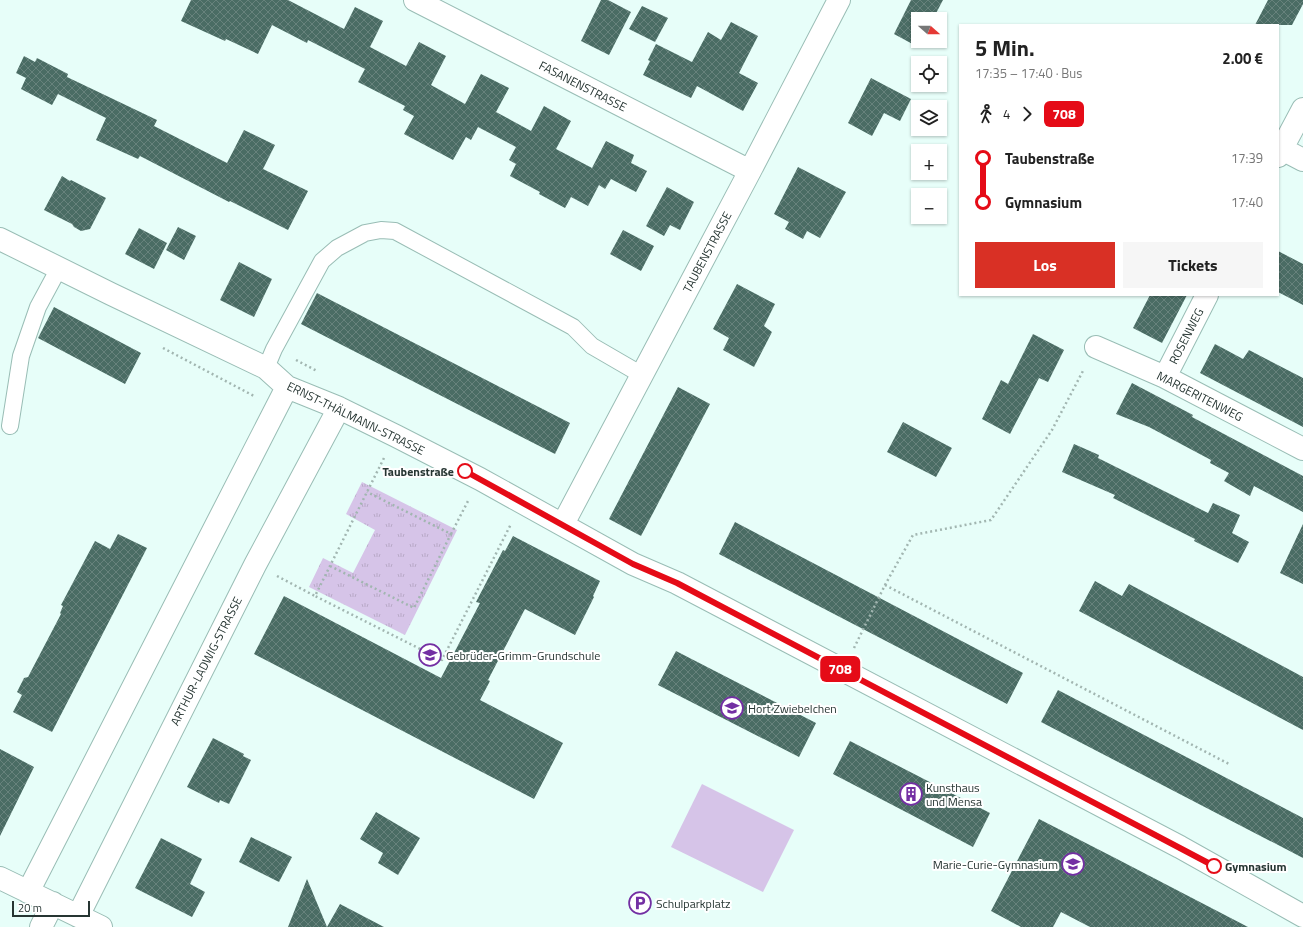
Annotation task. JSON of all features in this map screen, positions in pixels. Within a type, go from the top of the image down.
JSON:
[{"type":"street","name":"FASANENSTRASSE","points":[[415,0],[750,171]]},
{"type":"street","name":"TAUBENSTRASSE","points":[[563,524],[839,0]]},
{"type":"street","points":[[1303,109],[1280,152],[1303,160]]},
{"type":"street","name":"ERNST-THÄLMANN-STRASSE","points":[[0,238],[111,294],[266,368],[287,387],[339,408],[480,479],[633,564],[677,583],[1180,847],[1303,916]]},
{"type":"street","name":"ROSENWEG","points":[[1165,377],[1206,296]]},
{"type":"street","name":"MARGERITENWEG","points":[[1096,347],[1165,377],[1303,449]]},
{"type":"street","points":[[28,892],[287,387]]},
{"type":"street","name":"ARTHUR-LADWIG-STRASSE","points":[[78,916],[255,565],[339,408]]},
{"type":"street","points":[[0,878],[101,927]]},
{"type":"street","points":[[41,927],[53,903]]},
{"type":"lane","points":[[266,368],[274,349],[322,261],[337,248],[365,233],[381,230],[395,231],[573,327],[592,346],[642,375]]},
{"type":"lane","points":[[10,426],[21,356],[38,307],[59,268]]},
{"type":"path","points":[[853,651],[885,585],[913,535],[991,520],[1052,430],[1096,347]]},
{"type":"path","points":[[315,596],[396,436]]},
{"type":"path","points":[[367,492],[451,534]]},
{"type":"path","points":[[255,565],[442,660],[522,502]]},
{"type":"path","points":[[330,566],[414,608],[458,521]]},
{"type":"path","points":[[885,585],[1230,764]]},
{"type":"green space","points":[[362,482],[457,530],[405,635],[309,587],[323,558],[353,573],[375,530],[346,514]]},
{"type":"green space","points":[[702,784],[794,830],[763,892],[671,847]]},
{"type":"building","points":[[191,0],[288,0],[344,29],[355,7],[383,21],[370,47],[406,66],[419,42],[446,56],[431,85],[465,104],[481,74],[509,88],[496,112],[531,131],[544,106],[571,121],[556,149],[592,168],[606,141],[634,155],[631,163],[647,171],[636,192],[611,179],[605,189],[599,185],[588,206],[571,197],[565,208],[539,194],[540,192],[510,176],[516,164],[509,160],[516,147],[478,127],[471,140],[466,137],[453,160],[404,134],[414,116],[403,110],[405,106],[358,82],[365,69],[308,40],[307,43],[272,25],[258,54],[226,39],[225,41],[181,21]]},
{"type":"building","points":[[601,0],[608,0],[631,12],[609,55],[581,41]]},
{"type":"building","points":[[911,0],[943,0],[937,12],[911,12],[911,43],[894,34]]},
{"type":"building","points":[[1268,0],[1303,0],[1303,4],[1292,25],[1256,24]]},
{"type":"building","points":[[642,6],[668,18],[655,42],[629,29]]},
{"type":"building","points":[[731,22],[758,36],[739,73],[758,83],[743,111],[697,86],[691,98],[643,75],[656,44],[692,62],[708,32],[721,40]]},
{"type":"building","points":[[24,56],[35,62],[37,58],[68,74],[67,77],[157,120],[154,126],[227,163],[244,130],[275,145],[263,169],[308,191],[288,230],[230,201],[229,202],[140,156],[138,159],[96,140],[106,118],[58,94],[52,105],[21,89],[26,78],[16,73]]},
{"type":"building","points":[[871,78],[911,99],[900,121],[884,113],[872,136],[848,123]]},
{"type":"building","points":[[798,167],[846,192],[820,238],[807,231],[803,239],[785,229],[789,222],[774,214]]},
{"type":"building","points":[[62,176],[106,198],[90,229],[81,231],[72,224],[44,210]]},
{"type":"building","points":[[667,187],[694,202],[680,230],[670,225],[664,236],[646,226]]},
{"type":"building","points":[[178,227],[196,236],[184,260],[166,250]]},
{"type":"building","points":[[139,228],[167,243],[154,269],[125,254]]},
{"type":"building","points":[[623,230],[654,246],[641,271],[610,254]]},
{"type":"building","points":[[1279,252],[1303,264],[1303,305],[1279,293]]},
{"type":"building","points":[[239,262],[272,279],[254,317],[220,300]]},
{"type":"building","points":[[737,284],[775,304],[764,326],[772,332],[754,367],[723,350],[729,338],[713,329]]},
{"type":"building","points":[[317,293],[570,423],[555,454],[301,324]]},
{"type":"building","points":[[1149,296],[1186,296],[1162,343],[1133,328]]},
{"type":"building","points":[[54,307],[141,353],[125,384],[38,338]]},
{"type":"building","points":[[1033,334],[1064,350],[1048,382],[1039,378],[1010,434],[982,419],[1001,380],[1008,384]]},
{"type":"building","points":[[1215,344],[1243,359],[1249,350],[1303,378],[1303,427],[1200,373]]},
{"type":"building","points":[[1132,383],[1193,415],[1192,417],[1303,476],[1303,512],[1254,486],[1250,496],[1224,481],[1229,473],[1210,463],[1211,460],[1149,427],[1116,414]]},
{"type":"building","points":[[678,387],[710,404],[641,536],[609,519]]},
{"type":"building","points":[[903,422],[952,448],[936,477],[887,452]]},
{"type":"building","points":[[1074,444],[1099,455],[1098,458],[1208,513],[1213,503],[1240,515],[1232,533],[1249,542],[1238,563],[1194,541],[1195,539],[1113,498],[1115,495],[1062,472]]},
{"type":"building","points":[[735,522],[1023,673],[1007,704],[719,554]]},
{"type":"building","points":[[1303,524],[1303,584],[1280,573]]},
{"type":"building","points":[[118,534],[147,548],[52,732],[13,712],[22,695],[17,692],[24,678],[28,677],[61,614],[60,613],[63,606],[61,605],[95,541],[110,549]]},
{"type":"building","name":"Gebrüder-Grimm-Grundschule","points":[[513,536],[600,581],[593,596],[594,597],[575,635],[525,609],[488,680],[490,681],[480,700],[563,743],[534,799],[254,654],[284,596],[441,678],[480,603],[476,602],[503,550],[505,551]]},
{"type":"building","points":[[1095,581],[1122,596],[1129,584],[1303,677],[1303,730],[1079,611]]},
{"type":"building","points":[[676,651],[816,723],[799,757],[658,685]]},
{"type":"building","points":[[1058,690],[1303,818],[1303,858],[1041,722]]},
{"type":"building","points":[[213,738],[244,754],[243,756],[251,760],[229,804],[220,800],[219,803],[187,787]]},
{"type":"building","name":"Kunsthaus und Mensa","points":[[850,741],[990,813],[973,847],[833,774]]},
{"type":"building","points":[[0,749],[34,767],[0,836]]},
{"type":"building","points":[[376,812],[420,838],[398,875],[378,863],[383,853],[360,839]]},
{"type":"building","name":"Marie-Curie-Gymnasium","points":[[1039,819],[1248,927],[1090,927],[1061,912],[1053,927],[1021,927],[991,911]]},
{"type":"building","points":[[251,837],[292,857],[279,882],[239,862]]},
{"type":"building","points":[[161,838],[202,859],[190,884],[205,892],[192,917],[135,888]]},
{"type":"building","points":[[307,879],[327,927],[288,927]]},
{"type":"building","points":[[340,904],[384,927],[327,927]]},
{"type":"bus line","name":"708","points":[[465,471],[563,524],[614,554],[677,583],[1214,866]]},
{"type":"place","name":"Taubenstraße","points":[[465,471]]},
{"type":"place","name":"Gebrüder-Grimm-Grundschule","points":[[430,655]]},
{"type":"place","name":"Hort Zwiebelchen","points":[[732,708]]},
{"type":"place","name":"Kunsthaus und Mensa","points":[[911,794]]},
{"type":"place","name":"Marie-Curie-Gymnasium","points":[[1073,864]]},
{"type":"place","name":"Gymnasium","points":[[1214,866]]},
{"type":"place","name":"Schulparkplatz","points":[[640,903]]}]
